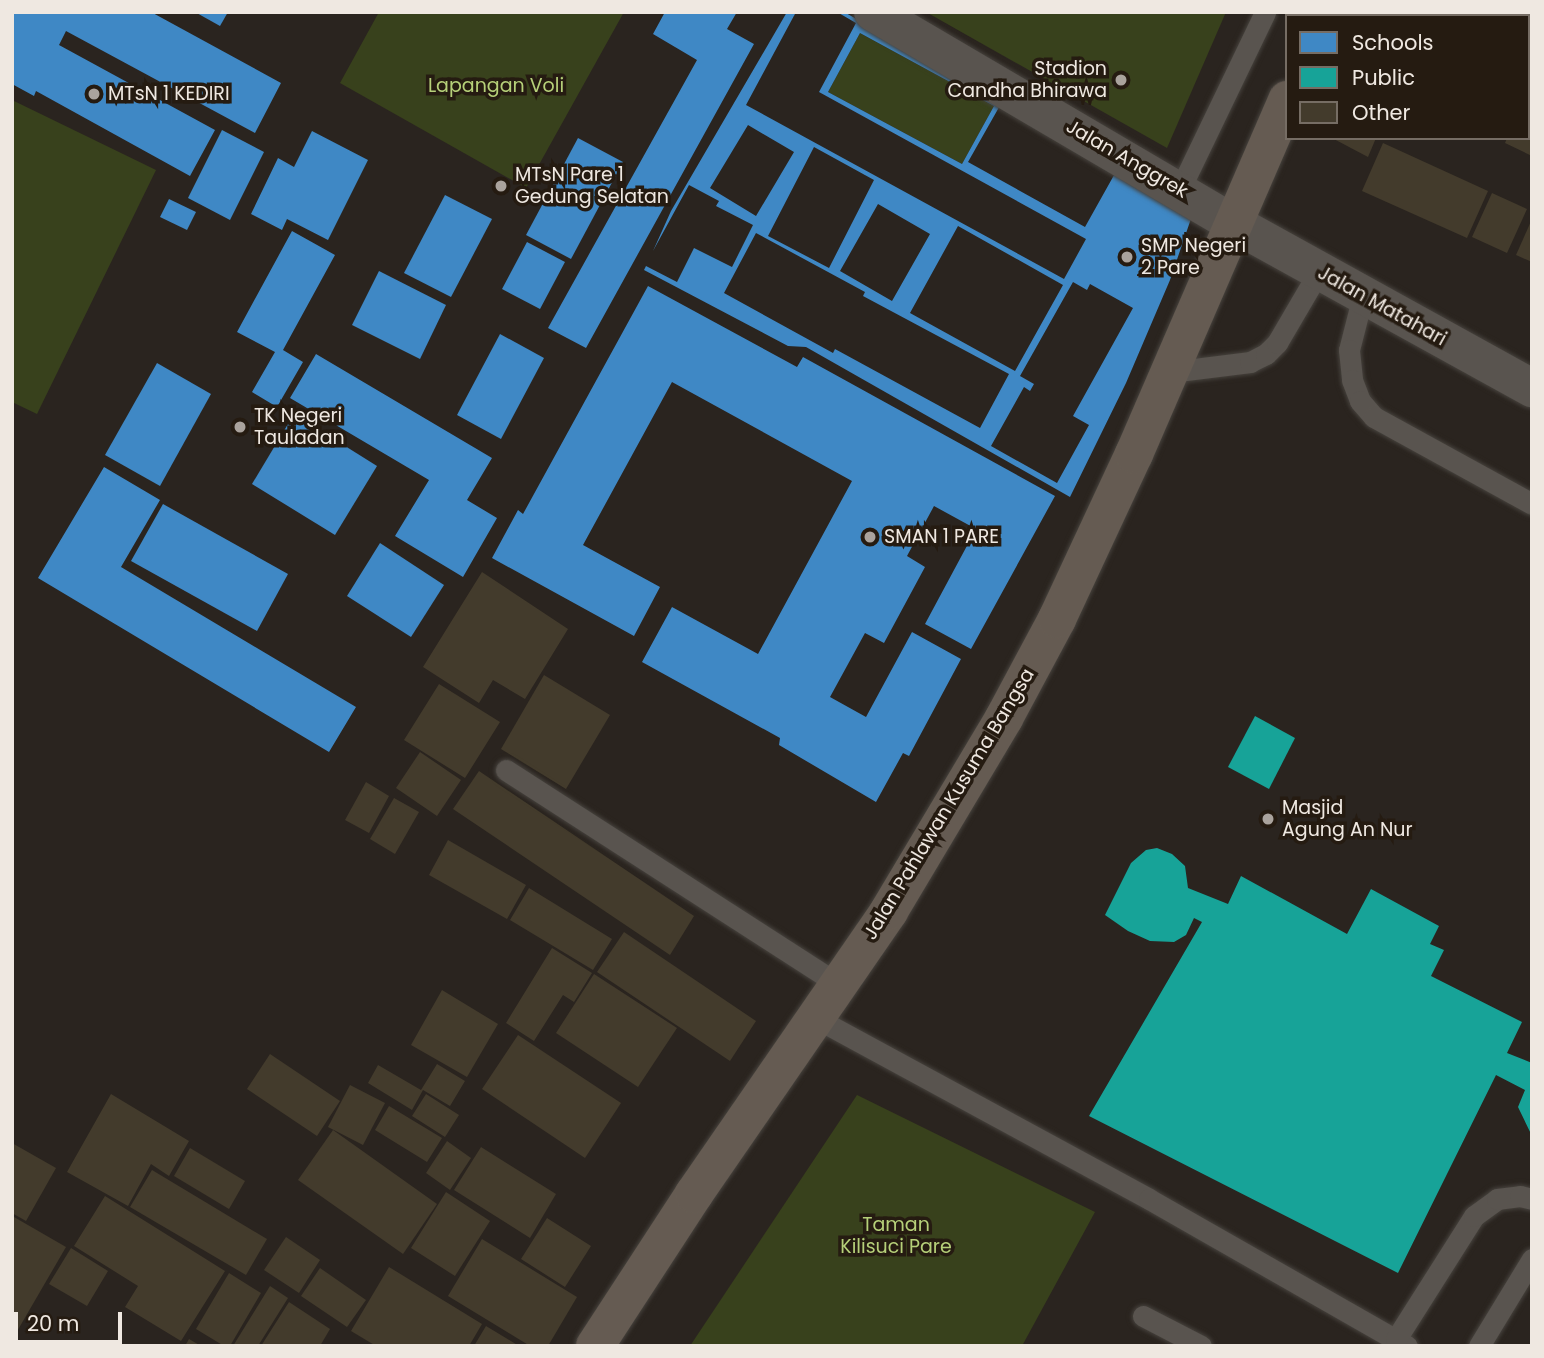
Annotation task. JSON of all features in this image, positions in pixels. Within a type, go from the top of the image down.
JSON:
[{"type":"main road","name":"Jalan Pahlawan Kusuma Bangsa","points":[[596,1346],[814,1017],[889,911],[1004,718],[1057,620],[1170,372],[1285,105]]},
{"type":"street","name":"Jalan Anggrek","points":[[873,12],[1180,189],[1233,223]]},
{"type":"street","name":"Jalan Matahari","points":[[1233,223],[1532,388]]},
{"type":"lane","points":[[1180,189],[1265,12]]},
{"type":"lane","points":[[1170,372],[1250,362],[1266,354],[1277,343],[1319,271]]},
{"type":"lane","points":[[1363,295],[1349,350],[1352,380],[1360,401],[1374,417],[1532,504]]},
{"type":"lane","points":[[506,770],[837,983]]},
{"type":"lane","points":[[814,1017],[1149,1199],[1401,1343],[1474,1216],[1497,1199],[1520,1196],[1532,1199]]},
{"type":"lane","points":[[1479,1346],[1532,1259]]},
{"type":"lane","points":[[1143,1316],[1201,1346]]},
{"type":"green space","name":"Lapangan Voli","points":[[379,12],[624,12],[526,188],[340,83]]},
{"type":"green space","name":"Stadion Candha Bhirawa","points":[[926,12],[1226,12],[1167,148]]},
{"type":"green space","points":[[860,33],[994,106],[962,164],[828,92]]},
{"type":"green space","points":[[12,100],[156,170],[37,414],[12,402]]},
{"type":"green space","name":"Taman Kilisuci Pare","points":[[857,1095],[1095,1212],[1022,1346],[690,1346]]},
{"type":"building: Schools","name":"MTsN 1 KEDIRI","points":[[15,12],[151,12],[281,83],[255,133],[66,31],[59,45],[215,130],[190,176],[36,91],[34,96],[12,84],[12,18]]},
{"type":"building: Schools","name":"MTsN 1 KEDIRI","points":[[195,12],[228,12],[220,26]]},
{"type":"building: Schools","points":[[665,12],[737,12],[727,29],[754,44],[586,348],[548,328],[697,60],[653,34]]},
{"type":"building: Schools","name":"SMP Negeri 2 Pare","points":[[787,12],[796,12],[746,105],[1064,279],[1086,239],[819,92],[856,23],[837,12],[844,12],[1195,207],[1170,280],[1126,383],[1070,497],[806,347],[788,346],[644,270],[646,266],[677,282],[694,248],[732,267],[753,225],[716,206],[719,201],[689,185],[653,251],[671,211]],"holes":[[[860,33],[994,106],[962,164],[828,92]],[[1002,102],[1118,168],[1085,227],[968,162]],[[748,125],[794,152],[756,216],[710,188]],[[814,147],[874,180],[829,268],[768,236]],[[878,204],[930,234],[892,301],[840,271]],[[958,226],[1063,285],[1015,371],[910,313]],[[756,233],[865,292],[863,296],[1009,374],[980,428],[835,349],[833,353],[724,293]],[[1073,282],[1087,290],[1090,284],[1133,308],[1073,416],[1089,425],[1057,483],[991,446],[1024,387],[1030,391],[1034,384],[1020,376]]]},
{"type":"building: Schools","points":[[222,130],[264,152],[230,220],[188,198]]},
{"type":"building: Schools","points":[[312,131],[368,160],[328,240],[287,219],[282,230],[251,214],[278,158],[294,167]]},
{"type":"building: Schools","points":[[578,138],[623,162],[571,259],[526,235]]},
{"type":"building: Schools","points":[[445,195],[492,219],[451,297],[404,273]]},
{"type":"building: Schools","points":[[169,199],[196,212],[187,230],[160,217]]},
{"type":"building: Schools","points":[[292,231],[335,255],[283,350],[303,362],[277,407],[252,392],[275,352],[237,332]]},
{"type":"building: Schools","points":[[527,242],[565,262],[540,309],[502,289]]},
{"type":"building: Schools","points":[[379,271],[446,305],[420,359],[352,325]]},
{"type":"building: Schools","name":"SMAN 1 PARE","points":[[648,286],[797,367],[803,357],[1055,496],[971,649],[925,624],[976,529],[934,506],[907,556],[925,567],[884,643],[865,633],[830,697],[866,717],[912,632],[961,659],[909,756],[903,753],[876,802],[779,745],[780,738],[642,662],[672,607],[758,654],[852,481],[672,382],[583,545],[660,587],[634,636],[492,558],[518,510],[523,514]]},
{"type":"building: Schools","points":[[500,334],[544,358],[501,439],[457,415]]},
{"type":"building: Schools","points":[[316,354],[492,458],[467,500],[497,518],[463,577],[395,536],[429,480],[290,398]]},
{"type":"building: Schools","points":[[157,363],[211,394],[160,486],[105,455]]},
{"type":"building: Schools","points":[[294,414],[377,466],[335,535],[252,484]]},
{"type":"building: Schools","points":[[104,467],[160,500],[121,567],[356,707],[329,752],[38,578]]},
{"type":"building: Schools","points":[[163,504],[288,574],[257,631],[131,561]]},
{"type":"building: Schools","points":[[380,543],[444,585],[411,637],[347,596]]},
{"type":"building: Public","points":[[1255,716],[1295,738],[1269,789],[1228,767]]},
{"type":"building: Public","points":[[1157,848],[1172,854],[1185,866],[1188,888],[1228,904],[1241,876],[1347,934],[1371,889],[1439,926],[1430,944],[1444,950],[1431,976],[1522,1022],[1507,1053],[1532,1063],[1532,1136],[1518,1107],[1525,1090],[1496,1075],[1398,1273],[1089,1116],[1202,922],[1194,918],[1186,935],[1174,942],[1150,941],[1128,931],[1105,915],[1131,863],[1146,850]]},
{"type":"building: Other","points":[[1504,12],[1532,12],[1532,26],[1530,14]]},
{"type":"building: Other","points":[[1530,30],[1532,31],[1530,80]]},
{"type":"building: Other","points":[[1530,97],[1532,98],[1532,156],[1505,143],[1506,140],[1530,140]]},
{"type":"building: Other","points":[[1336,140],[1375,140],[1368,157]]},
{"type":"building: Other","points":[[1383,143],[1488,191],[1467,238],[1362,191]]},
{"type":"building: Other","points":[[1492,193],[1527,209],[1507,253],[1472,237]]},
{"type":"building: Other","points":[[1532,219],[1532,262],[1516,255]]},
{"type":"building: Other","points":[[482,572],[568,629],[525,699],[493,680],[479,703],[423,667]]},
{"type":"building: Other","points":[[544,675],[610,715],[566,789],[501,749]]},
{"type":"building: Other","points":[[439,684],[500,722],[465,778],[404,740]]},
{"type":"building: Other","points":[[420,752],[461,780],[437,816],[396,788]]},
{"type":"building: Other","points":[[479,771],[694,916],[670,955],[453,809]]},
{"type":"building: Other","points":[[366,782],[389,796],[369,833],[345,820]]},
{"type":"building: Other","points":[[394,798],[419,812],[395,854],[370,839]]},
{"type":"building: Other","points":[[448,840],[526,885],[507,919],[429,875]]},
{"type":"building: Other","points":[[529,888],[612,939],[593,970],[510,920]]},
{"type":"building: Other","points":[[624,932],[756,1021],[730,1061],[597,972]]},
{"type":"building: Other","points":[[552,948],[592,973],[574,1002],[563,995],[534,1041],[506,1023]]},
{"type":"building: Other","points":[[594,974],[677,1028],[638,1087],[556,1033]]},
{"type":"building: Other","points":[[442,990],[498,1024],[467,1077],[411,1045]]},
{"type":"building: Other","points":[[518,1035],[621,1103],[585,1158],[482,1089]]},
{"type":"building: Other","points":[[270,1054],[340,1101],[317,1136],[247,1089]]},
{"type":"building: Other","points":[[437,1064],[465,1081],[450,1106],[423,1090],[412,1110],[368,1083],[378,1065],[421,1090]]},
{"type":"building: Other","points":[[350,1085],[385,1103],[363,1145],[328,1127]]},
{"type":"building: Other","points":[[111,1094],[189,1141],[169,1176],[151,1164],[128,1206],[67,1172]]},
{"type":"building: Other","points":[[426,1094],[459,1115],[445,1137],[412,1116]]},
{"type":"building: Other","points":[[389,1106],[442,1138],[427,1162],[375,1130]]},
{"type":"building: Other","points":[[333,1130],[437,1204],[403,1254],[298,1180]]},
{"type":"building: Other","points":[[447,1141],[471,1158],[450,1190],[426,1173]]},
{"type":"building: Other","points":[[12,1143],[56,1168],[26,1221],[12,1213]]},
{"type":"building: Other","points":[[481,1147],[556,1194],[530,1238],[454,1190]]},
{"type":"building: Other","points":[[190,1148],[245,1181],[229,1209],[174,1176]]},
{"type":"building: Other","points":[[152,1170],[267,1239],[246,1275],[130,1207]]},
{"type":"building: Other","points":[[446,1192],[490,1221],[455,1276],[411,1248]]},
{"type":"building: Other","points":[[105,1196],[225,1271],[181,1341],[125,1307],[138,1286],[74,1246]]},
{"type":"building: Other","points":[[14,1217],[66,1247],[12,1340],[12,1221]]},
{"type":"building: Other","points":[[547,1218],[591,1246],[565,1287],[521,1259]]},
{"type":"building: Other","points":[[286,1237],[320,1260],[299,1293],[264,1270]]},
{"type":"building: Other","points":[[482,1239],[577,1297],[548,1346],[530,1346],[448,1296]]},
{"type":"building: Other","points":[[71,1248],[108,1271],[87,1306],[49,1284]]},
{"type":"building: Other","points":[[389,1267],[482,1324],[469,1346],[376,1346],[351,1331]]},
{"type":"building: Other","points":[[320,1268],[366,1300],[347,1327],[301,1296]]},
{"type":"building: Other","points":[[229,1273],[261,1293],[230,1346],[224,1346],[196,1329]]},
{"type":"building: Other","points":[[270,1286],[288,1298],[258,1346],[233,1346]]},
{"type":"building: Other","points":[[289,1302],[330,1329],[320,1346],[261,1346]]},
{"type":"building: Other","points":[[486,1326],[519,1346],[474,1346]]},
{"type":"building: Other","points":[[189,1339],[201,1346],[185,1346]]},
{"type":"place","name":"Stadion Candha Bhirawa","points":[[1121,80]]},
{"type":"place","name":"MTsN 1 KEDIRI","points":[[94,94]]},
{"type":"place","name":"MTsN Pare 1 Gedung Selatan","points":[[501,186]]},
{"type":"place","name":"SMP Negeri 2 Pare","points":[[1127,257]]},
{"type":"place","name":"TK Negeri Tauladan","points":[[240,427]]},
{"type":"place","name":"SMAN 1 PARE","points":[[870,537]]},
{"type":"place","name":"Masjid Agung An Nur","points":[[1268,819]]}]
